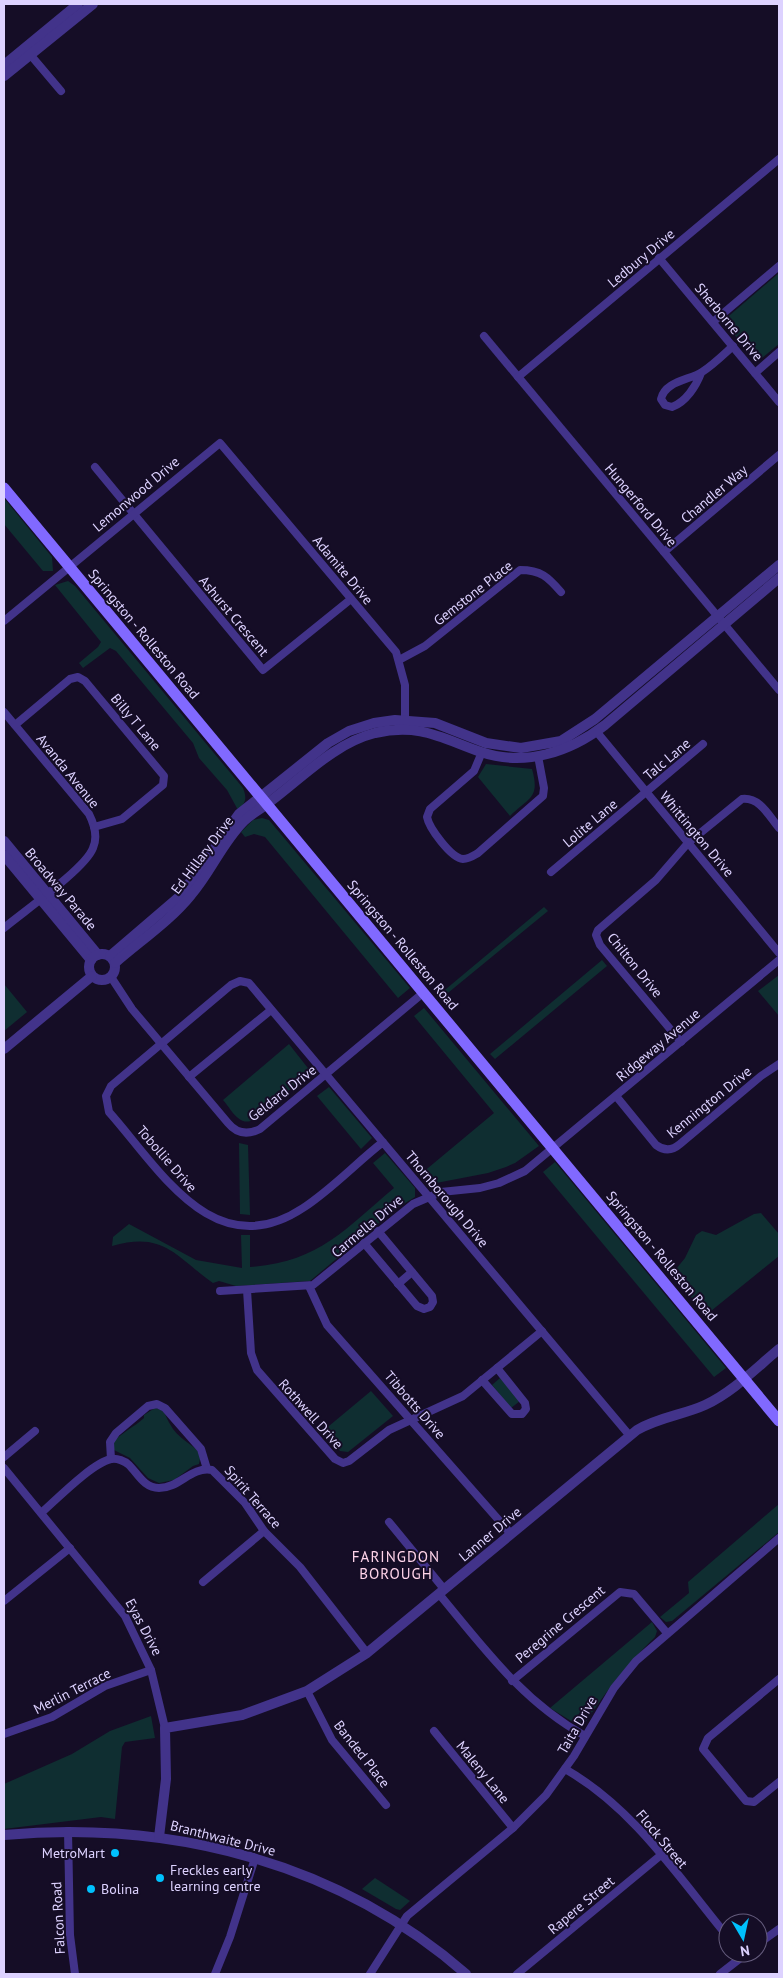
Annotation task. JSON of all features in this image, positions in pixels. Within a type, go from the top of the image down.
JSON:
[{"type":"main road","name":"Springston - Rolleston Road","points":[[4,488],[779,1421]]},
{"type":"street","points":[[4,76],[78,4]]},
{"type":"street","points":[[4,65],[28,52],[93,4]]},
{"type":"street","points":[[28,52],[61,92]]},
{"type":"street","name":"Ledbury Drive","points":[[518,377],[779,159]]},
{"type":"street","name":"Sherborne Drive","points":[[659,258],[779,402]]},
{"type":"street","points":[[713,322],[779,266]]},
{"type":"street","name":"Hungerford Drive","points":[[484,336],[779,690]]},
{"type":"street","points":[[701,373],[697,383],[684,400],[672,407],[665,405],[661,399],[664,391],[676,383],[701,373],[732,346]]},
{"type":"street","points":[[755,373],[779,352]]},
{"type":"street","name":"Lemonwood Drive","points":[[4,621],[220,442]]},
{"type":"street","name":"Adamite Drive","points":[[220,442],[396,652],[405,685],[405,725]]},
{"type":"street","name":"Chandler Way","points":[[664,552],[779,456]]},
{"type":"street","points":[[95,467],[133,514]]},
{"type":"street","name":"Ashurst Crescent","points":[[133,514],[262,670],[351,599]]},
{"type":"street","points":[[405,725],[435,723],[486,743],[508,747],[550,744],[573,735],[685,650],[721,620],[779,565]]},
{"type":"street","name":"Gemstone Place","points":[[399,660],[425,646],[520,570],[535,570],[546,575],[561,592]]},
{"type":"street","points":[[721,620],[779,578]]},
{"type":"street","points":[[405,725],[434,733],[482,752],[510,757],[538,756],[578,744],[596,732],[685,650]]},
{"type":"street","name":"Billy T Lane","points":[[15,725],[70,679],[78,677],[85,681],[164,776],[163,785],[122,819],[94,827]]},
{"type":"street","name":"Avanda Avenue","points":[[4,712],[83,806],[94,827],[95,841],[91,854],[4,928]]},
{"type":"street","name":"Ed Hillary Drive","points":[[112,959],[180,896],[224,832],[239,814],[264,800],[328,744],[349,731],[374,723],[405,725]]},
{"type":"street","name":"Whittington Drive","points":[[596,732],[779,953]]},
{"type":"street","name":"Talc Lane","points":[[646,792],[704,744]]},
{"type":"street","points":[[482,752],[474,771],[430,809],[427,817],[433,832],[455,856],[462,859],[471,858],[543,796],[544,788],[538,756]]},
{"type":"street","name":"Lolite Lane","points":[[551,872],[646,792]]},
{"type":"street","points":[[688,843],[742,799],[748,798],[758,802],[779,828]]},
{"type":"street","name":"Broadway Parade","points":[[4,841],[43,895],[94,957]]},
{"type":"street","name":"Chilton Drive","points":[[681,1042],[600,945],[596,935],[604,923],[656,880],[688,843]]},
{"type":"street","name":"Broadway Parade","points":[[4,855],[43,895]]},
{"type":"street","points":[[94,957],[112,959],[115,970],[111,977],[100,980],[92,976],[89,968],[94,957]]},
{"type":"street","name":"Ridgeway Avenue","points":[[553,1149],[779,960]]},
{"type":"street","points":[[4,1049],[92,976]]},
{"type":"street","name":"Geldard Drive","points":[[111,977],[132,1009],[231,1127],[238,1132],[249,1133],[260,1129],[423,993]]},
{"type":"street","name":"Tobollie Drive","points":[[244,981],[231,985],[110,1086],[106,1096],[107,1107],[174,1189],[197,1209],[216,1219],[236,1224],[270,1222],[292,1214],[310,1202],[383,1142]]},
{"type":"street","name":"Thornborough Drive","points":[[244,981],[326,1074],[630,1436]]},
{"type":"street","points":[[189,1077],[271,1010]]},
{"type":"street","name":"Kennington Drive","points":[[616,1096],[656,1144],[662,1149],[670,1149],[680,1144],[779,1064]]},
{"type":"street","name":"Carmella Drive","points":[[310,1286],[325,1277],[402,1210],[428,1196],[499,1183],[525,1171],[553,1149]]},
{"type":"street","points":[[364,1243],[417,1306],[424,1309],[430,1307],[433,1302],[432,1296],[378,1231]]},
{"type":"street","points":[[398,1284],[412,1272]]},
{"type":"street","points":[[220,1290],[310,1286]]},
{"type":"street","name":"Tibbotts Drive","points":[[310,1286],[327,1325],[511,1534]]},
{"type":"street","name":"Rothwell Drive","points":[[247,1290],[251,1353],[254,1365],[336,1461],[343,1463],[349,1461],[382,1435],[456,1400],[542,1331]]},
{"type":"street","name":"Lanner Drive","points":[[165,1728],[242,1715],[306,1691],[367,1653],[630,1436],[654,1421],[712,1401],[779,1349]]},
{"type":"street","points":[[482,1380],[512,1414],[522,1414],[526,1409],[525,1403],[497,1368]]},
{"type":"street","points":[[40,1513],[98,1465],[111,1459],[110,1442],[116,1433],[148,1406],[156,1404],[165,1408],[201,1449],[207,1470]]},
{"type":"street","points":[[4,1457],[35,1431]]},
{"type":"street","name":"Spirit Terrace","points":[[111,1459],[125,1462],[140,1480],[155,1488],[174,1485],[196,1471],[207,1470],[222,1477],[245,1503],[264,1531],[300,1567],[367,1653]]},
{"type":"street","name":"Eyas Drive","points":[[4,1468],[116,1603],[134,1630],[151,1670],[165,1728],[166,1779],[159,1837]]},
{"type":"street","points":[[389,1522],[512,1681],[550,1715],[585,1736]]},
{"type":"street","points":[[203,1582],[264,1531]]},
{"type":"street","name":"Taita Drive","points":[[370,1974],[407,1916],[513,1828],[546,1795],[565,1769],[623,1676],[648,1649],[779,1538]]},
{"type":"street","points":[[4,1601],[70,1548]]},
{"type":"street","name":"Peregrine Crescent","points":[[512,1681],[620,1592],[634,1594],[667,1633]]},
{"type":"street","name":"Merlin Terrace","points":[[4,1734],[52,1717],[106,1686],[151,1670]]},
{"type":"street","points":[[779,1679],[708,1738],[703,1749],[746,1802],[754,1802],[779,1782]]},
{"type":"street","name":"Banded Place","points":[[306,1691],[332,1740],[386,1805]]},
{"type":"street","name":"Maleny Lane","points":[[434,1731],[513,1828]]},
{"type":"street","name":"Flock Street","points":[[565,1769],[618,1807],[661,1855],[718,1925]]},
{"type":"street","name":"Branthwaite Drive","points":[[4,1835],[68,1831],[159,1837],[191,1842],[255,1858],[347,1895],[437,1950],[466,1974]]},
{"type":"street","name":"Falcon Road","points":[[68,1831],[70,1935],[75,1974]]},
{"type":"street","name":"Rapere Street","points":[[517,1974],[661,1855]]},
{"type":"street","points":[[215,1974],[230,1937],[255,1858]]},
{"type":"street","points":[[768,1937],[779,1929]]},
{"type":"street","points":[[720,1974],[733,1963]]},
{"type":"green space","points":[[779,273],[779,344],[757,362],[723,321]]},
{"type":"green space","points":[[4,498],[52,557],[53,571],[43,571],[4,524]]},
{"type":"green space","points":[[68,581],[75,586],[243,788],[245,800],[238,810],[227,790],[199,758],[193,743],[116,651],[110,648],[83,668],[79,663],[98,647],[101,642],[55,585]]},
{"type":"green space","points":[[486,764],[532,769],[535,786],[534,792],[510,816],[478,777]]},
{"type":"green space","points":[[262,818],[269,820],[410,988],[398,998],[265,837],[254,834],[245,837],[241,832],[253,820]]},
{"type":"green space","points":[[544,907],[548,911],[443,997],[440,994]]},
{"type":"green space","points":[[602,960],[607,966],[495,1059],[490,1054]]},
{"type":"green space","points":[[779,975],[779,1016],[758,991]]},
{"type":"green space","points":[[4,984],[27,1012],[4,1031]]},
{"type":"green space","points":[[424,1008],[539,1146],[515,1163],[488,1173],[431,1184],[422,1173],[494,1113],[414,1016]]},
{"type":"green space","points":[[289,1044],[311,1072],[253,1120],[248,1122],[239,1119],[223,1100]]},
{"type":"green space","points":[[329,1087],[372,1138],[361,1149],[317,1096]]},
{"type":"green space","points":[[239,1143],[248,1145],[250,1215],[240,1214]]},
{"type":"green space","points":[[385,1153],[415,1188],[415,1197],[397,1208],[310,1281],[236,1286],[219,1281],[213,1283],[178,1255],[157,1244],[130,1242],[112,1246],[113,1237],[129,1224],[196,1260],[242,1268],[241,1235],[250,1235],[250,1267],[274,1264],[295,1258],[313,1251],[345,1230],[394,1188],[373,1163]]},
{"type":"green space","points":[[555,1162],[726,1368],[714,1377],[543,1172]]},
{"type":"green space","points":[[761,1213],[779,1234],[779,1256],[706,1315],[672,1274],[685,1258],[696,1235],[702,1231],[716,1235],[754,1214]]},
{"type":"green space","points":[[500,1378],[520,1401],[511,1408],[492,1385]]},
{"type":"green space","points":[[371,1391],[393,1416],[348,1452],[340,1451],[323,1431]]},
{"type":"green space","points":[[155,1408],[163,1412],[173,1429],[201,1454],[199,1464],[193,1466],[174,1480],[159,1483],[148,1478],[130,1458],[114,1450],[114,1441]]},
{"type":"green space","points":[[779,1504],[779,1532],[672,1621],[666,1622],[660,1617],[689,1593],[688,1582]]},
{"type":"green space","points":[[652,1622],[657,1631],[655,1637],[617,1679],[584,1725],[581,1727],[550,1708]]},
{"type":"green space","points":[[151,1716],[155,1738],[125,1742],[122,1747],[115,1819],[101,1817],[4,1829],[4,1784],[72,1754],[110,1731]]},
{"type":"green space","points":[[375,1878],[410,1901],[400,1910],[396,1909],[362,1889]]},
{"type":"place","name":"MetroMart","points":[[115,1853]]},
{"type":"place","name":"Freckles early learning centre","points":[[160,1878]]},
{"type":"place","name":"Bolina","points":[[91,1889]]},
{"type":"district","name":"FARINGDON BOROUGH","points":[[396,1564]]}]
